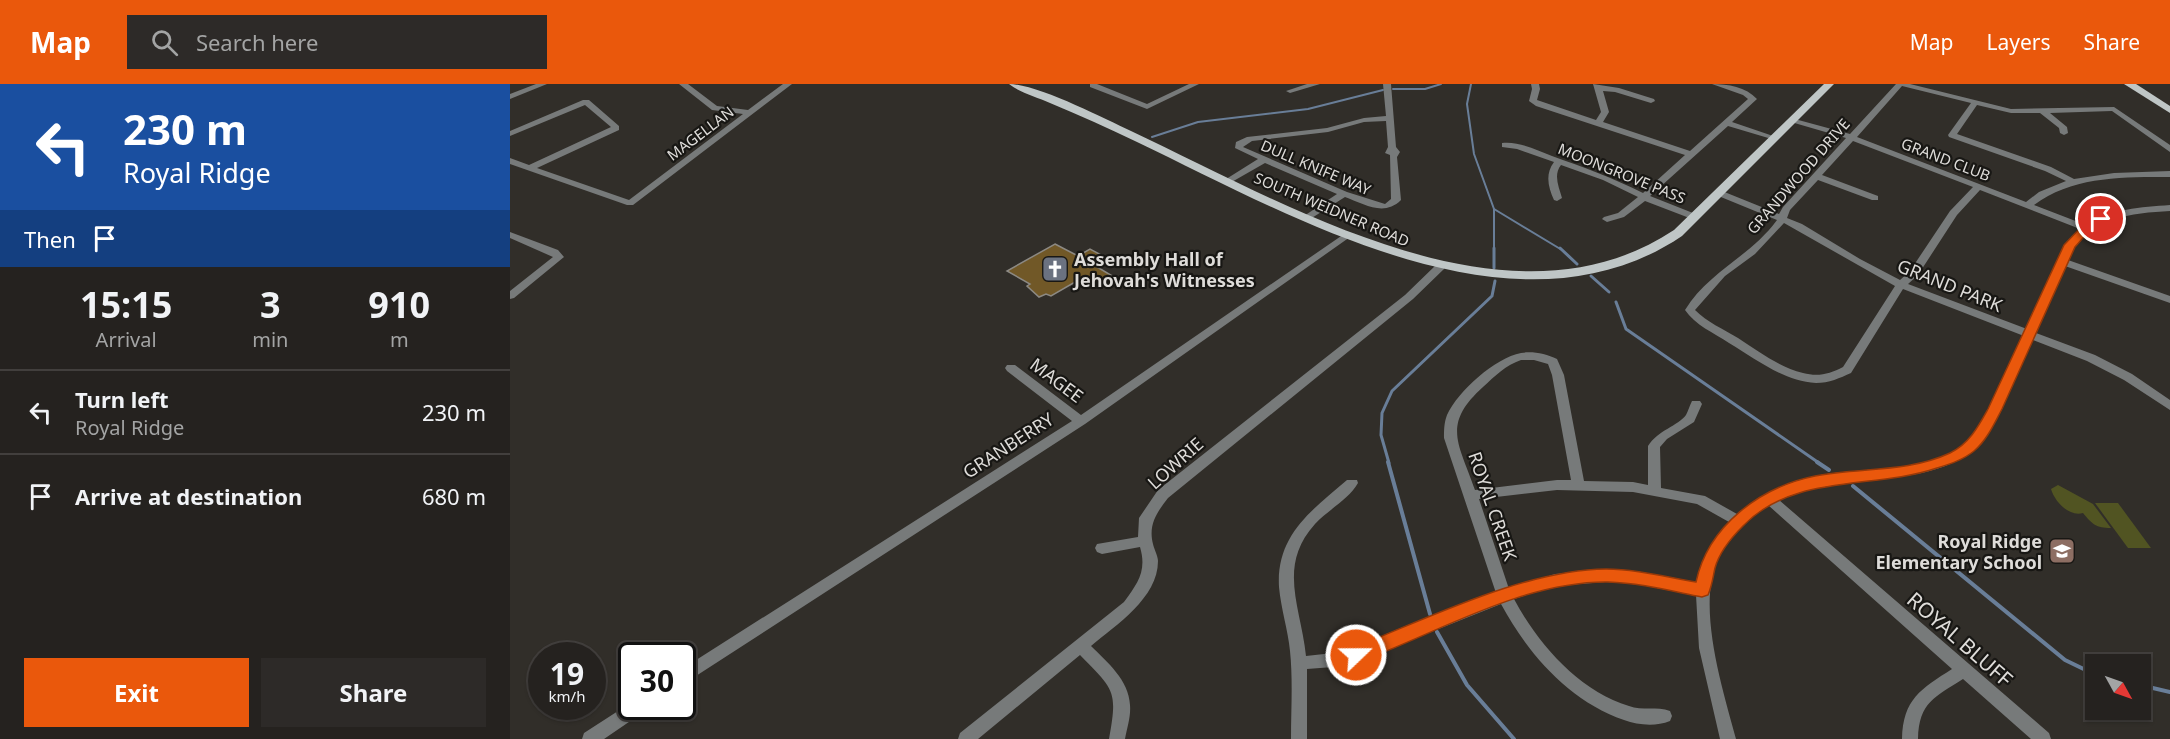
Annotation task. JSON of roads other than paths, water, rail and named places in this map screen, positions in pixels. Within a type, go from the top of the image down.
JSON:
[{"type":"main road","name":"SOUTH WEIDNER ROAD","points":[[1014,84],[1379,249],[1440,267],[1505,275],[1560,273],[1597,268],[1659,246],[1695,217],[1829,84]]},
{"type":"main road","points":[[2129,84],[2170,110]]},
{"type":"street","points":[[510,97],[543,84]]},
{"type":"street","points":[[683,84],[715,108],[750,112]]},
{"type":"street","name":"MAGELLAN","points":[[529,168],[630,203],[788,84]]},
{"type":"street","points":[[1094,84],[1147,107],[1195,84]]},
{"type":"street","points":[[1290,91],[1316,84]]},
{"type":"street","points":[[1387,84],[1390,118]]},
{"type":"street","points":[[1535,84],[1533,101],[1691,154]]},
{"type":"street","points":[[1607,219],[1621,215],[1644,197],[1753,99],[1751,95],[1716,84]]},
{"type":"street","points":[[1900,84],[2010,111],[2114,109],[2170,149]]},
{"type":"street","name":"GRANDWOOD DRIVE","points":[[1900,84],[1786,209],[1782,218],[1752,252],[1721,274],[1690,310],[1696,317],[1790,374],[1825,379],[1838,376],[1846,370],[1902,285]]},
{"type":"street","points":[[1598,123],[1605,112],[1597,86],[1651,101]]},
{"type":"street","points":[[510,134],[586,102],[616,128],[529,168],[510,161]]},
{"type":"street","points":[[1975,103],[1952,135],[2048,170],[2074,182]]},
{"type":"street","points":[[2043,111],[2063,127],[2064,133]]},
{"type":"street","name":"DULL KNIFE WAY","points":[[1390,118],[1396,200],[1388,206],[1374,206],[1344,194],[1243,151],[1239,144],[1250,139],[1328,130],[1364,120],[1390,118]]},
{"type":"street","name":"GRAND CLUB","points":[[1794,120],[1850,137],[2086,228]]},
{"type":"street","points":[[1726,123],[1775,138]]},
{"type":"street","name":"MOONGROVE PASS","points":[[1505,145],[1520,147],[1606,178],[1644,197],[1695,217]]},
{"type":"street","points":[[1227,181],[1263,160]]},
{"type":"street","points":[[1557,198],[1552,171],[1554,165],[1560,161]]},
{"type":"street","points":[[2027,205],[2045,192],[2074,182],[2120,176],[2170,174]]},
{"type":"street","points":[[1816,176],[1875,198]]},
{"type":"street","points":[[1902,285],[1914,273],[1953,213],[1978,186]]},
{"type":"street","name":"GRAND PARK","points":[[1719,193],[1782,218],[1902,285],[2110,367],[2170,406]]},
{"type":"street","points":[[1307,218],[1344,194]]},
{"type":"street","points":[[2115,214],[2120,208],[2170,201]]},
{"type":"street","points":[[1728,739],[1705,640],[1702,590],[1707,567],[1715,550],[1738,521],[1768,498],[1815,481],[1911,471],[1955,457],[1970,447],[1981,435],[2031,334],[2070,245],[2086,228],[2115,214],[2170,208]]},
{"type":"street","name":"GRANBERRY","points":[[696,669],[1080,421],[1347,235]]},
{"type":"street","points":[[510,296],[559,257],[555,252],[511,236]]},
{"type":"street","points":[[2062,261],[2170,300]]},
{"type":"street","name":"LOWRIE","points":[[966,739],[1082,647],[1129,606],[1145,584],[1151,561],[1145,541],[1146,518],[1163,494],[1408,297],[1440,267]]},
{"type":"street","name":"ROYAL CREEK","points":[[1578,484],[1558,375],[1553,362],[1539,356],[1510,359],[1455,410],[1449,423],[1450,438],[1504,596],[1534,642],[1551,663],[1579,687],[1630,715],[1664,716]]},
{"type":"street","name":"MAGEE","points":[[1011,368],[1080,421]]},
{"type":"street","points":[[1655,490],[1654,446],[1663,436],[1690,419],[1696,404]]},
{"type":"street","points":[[1299,739],[1299,663],[1286,587],[1288,558],[1295,541],[1306,525],[1352,483]]},
{"type":"street","points":[[1471,495],[1578,484],[1633,487],[1700,500],[1738,521]]},
{"type":"street","name":"ROYAL BLUFF","points":[[1768,498],[2043,739]]},
{"type":"street","points":[[1102,548],[1145,541]]},
{"type":"street","points":[[1299,663],[1356,655],[1504,596],[1555,580],[1605,576],[1631,577],[1702,590]]},
{"type":"street","points":[[1082,647],[1118,687],[1122,696],[1123,704],[1117,739]]},
{"type":"street","points":[[1910,739],[1909,723],[1917,702],[1964,670]]},
{"type":"street","points":[[590,739],[618,720]]},
{"type":"waterway","points":[[1393,89],[1425,89],[1441,84]]},
{"type":"waterway","points":[[1471,84],[1467,104],[1474,154],[1494,209]]},
{"type":"waterway","points":[[1152,137],[1198,122],[1308,109],[1383,90]]},
{"type":"waterway","points":[[1494,209],[1562,250]]},
{"type":"waterway","points":[[1494,209],[1494,268]]},
{"type":"waterway","points":[[1560,248],[1577,264]]},
{"type":"waterway","points":[[1591,276],[1609,292]]},
{"type":"waterway","points":[[1389,463],[1381,435],[1382,413],[1392,391],[1492,296],[1495,281]]},
{"type":"waterway","points":[[1616,302],[1626,329],[1819,463]]},
{"type":"waterway","points":[[1388,462],[1430,614]]},
{"type":"waterway","points":[[1817,462],[1829,470]]},
{"type":"waterway","points":[[1853,486],[2065,660],[2085,670]]},
{"type":"waterway","points":[[1437,632],[1467,685],[1514,739]]},
{"type":"waterway","points":[[2151,688],[2170,692]]},
{"type":"place","name":"Assembly Hall of Jehovah's Witnesses","points":[[1055,269]]},
{"type":"place","name":"Royal Ridge Elementary School","points":[[2062,551]]}]
